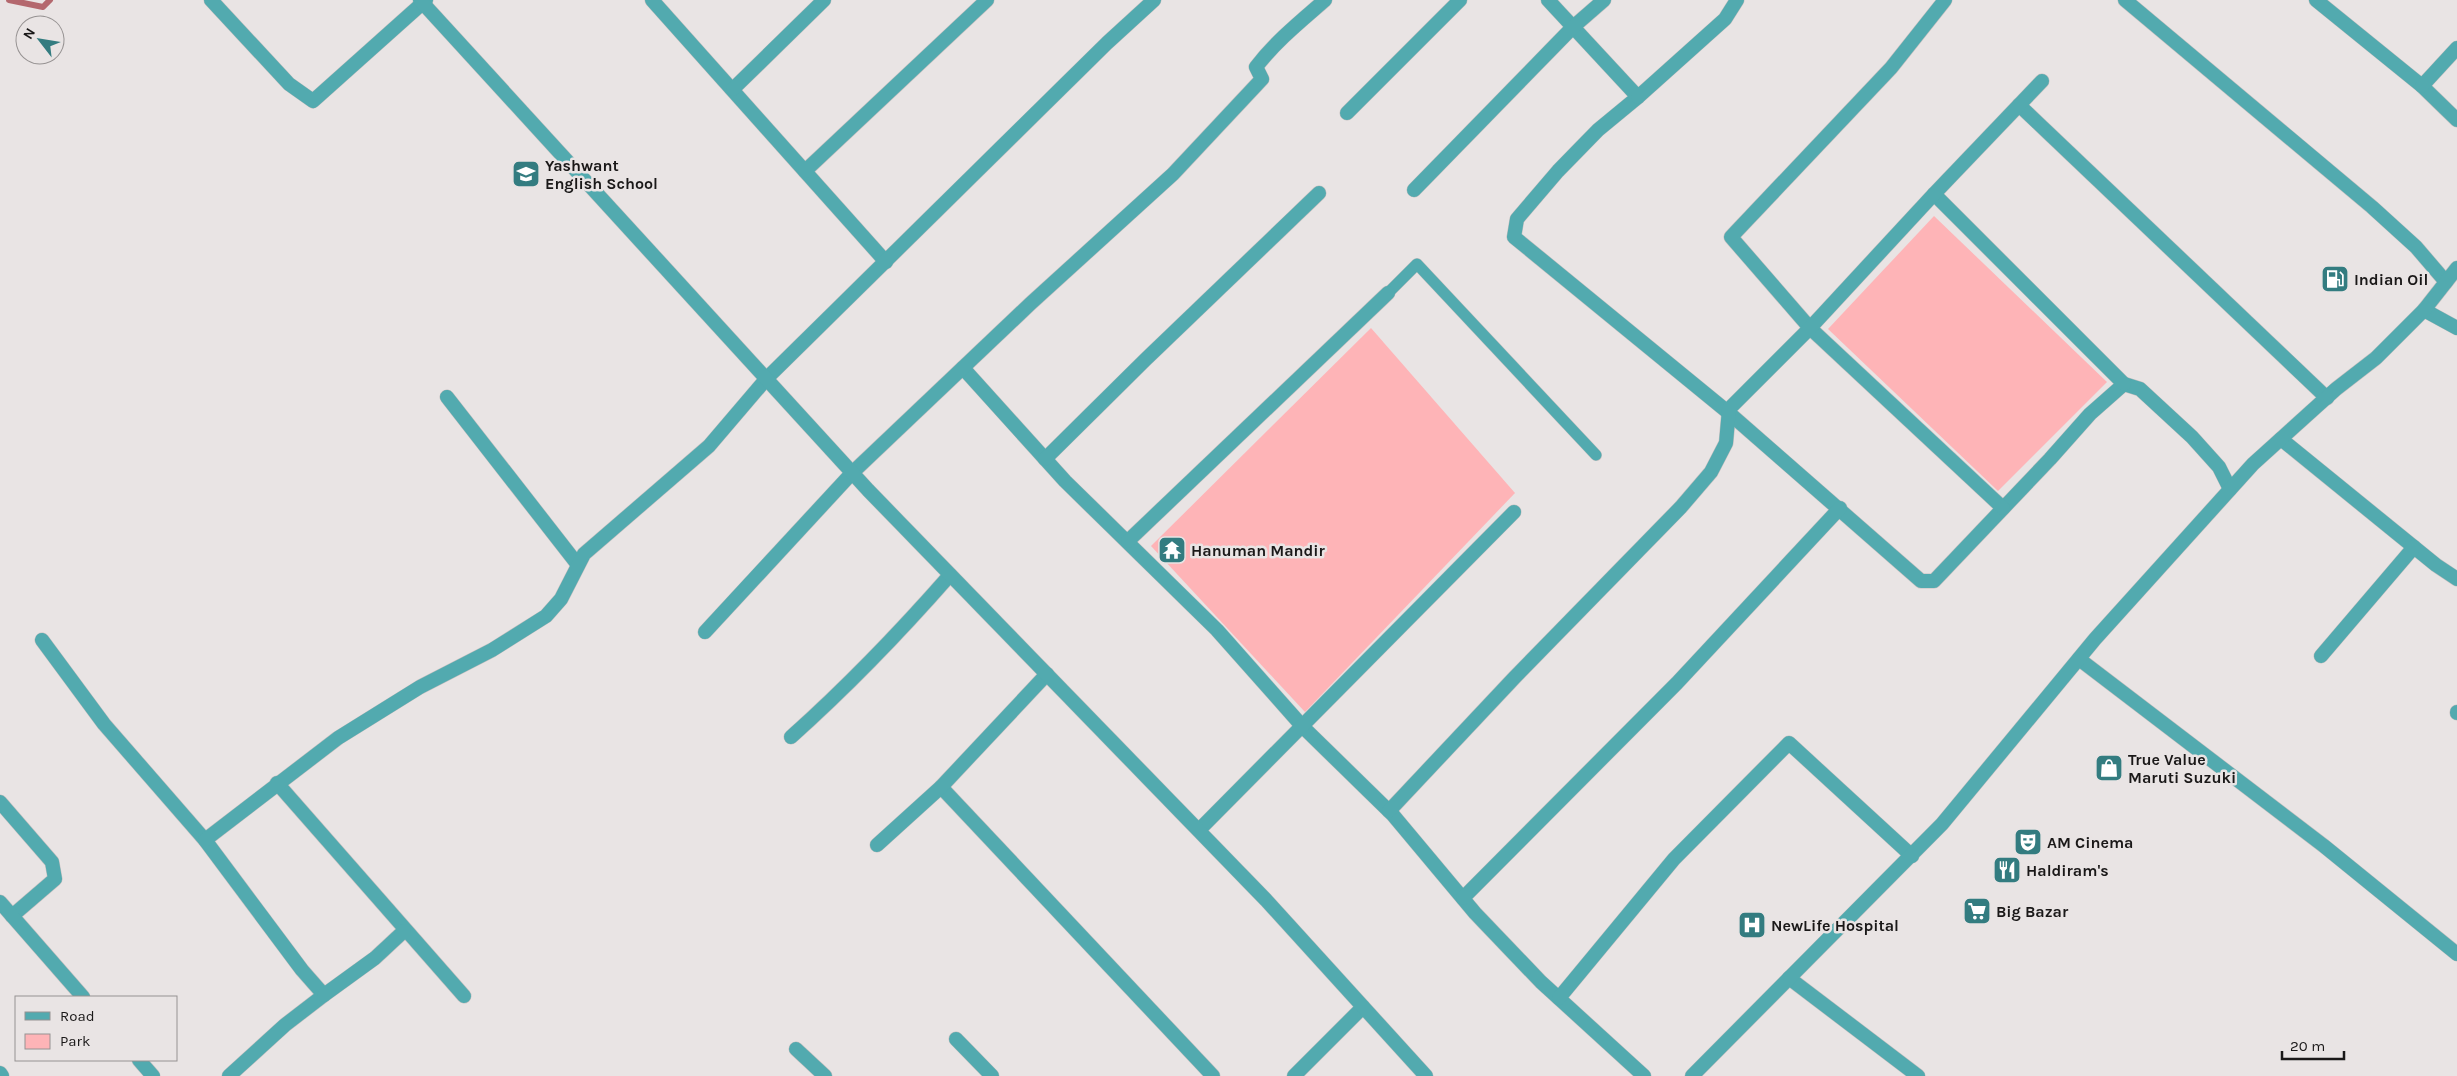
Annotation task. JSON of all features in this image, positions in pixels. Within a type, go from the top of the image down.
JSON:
[{"type":"street","points":[[211,0],[289,84],[313,102],[423,1],[852,473],[1266,900],[1426,1076]]},
{"type":"street","points":[[652,0],[886,262]]},
{"type":"street","points":[[732,89],[824,0]]},
{"type":"street","points":[[805,171],[987,0]]},
{"type":"street","points":[[205,840],[338,738],[420,687],[492,650],[546,616],[561,599],[584,554],[709,446],[766,378],[1107,43],[1154,0]]},
{"type":"street","points":[[704,632],[852,473],[1173,174],[1262,79],[1256,67],[1264,57],[1285,34],[1325,0]]},
{"type":"street","points":[[1347,113],[1460,0]]},
{"type":"street","points":[[1548,0],[1638,97]]},
{"type":"street","points":[[1414,190],[1573,27],[1604,0]]},
{"type":"street","points":[[1737,0],[1725,19],[1598,130],[1558,171],[1518,219],[1514,237],[1729,413],[1840,508],[1921,581],[1934,581],[2090,414],[2124,384]]},
{"type":"street","points":[[1945,0],[1891,68],[1731,237],[1810,328],[2003,508]]},
{"type":"street","points":[[2125,0],[2372,207],[2416,247],[2446,282]]},
{"type":"street","points":[[2316,0],[2422,86],[2457,120]]},
{"type":"street","points":[[2422,86],[2457,48]]},
{"type":"street","points":[[1390,811],[1515,677],[1681,507],[1711,472],[1726,443],[1729,409],[1810,328],[2042,81]]},
{"type":"street","points":[[2019,105],[2326,398]]},
{"type":"street","points":[[1045,459],[1319,193]]},
{"type":"street","points":[[1934,194],[2124,384],[2140,389],[2192,437],[2219,467],[2230,489]]},
{"type":"street","points":[[1692,1076],[1942,824],[2169,554],[2253,464],[2326,398],[2376,358],[2424,310],[2457,268]]},
{"type":"street","points":[[1128,542],[1388,293]]},
{"type":"street","points":[[2424,310],[2457,328]]},
{"type":"street","points":[[963,368],[1045,459],[1217,630],[1303,727],[1390,811],[1462,898],[1559,998],[1644,1076]]},
{"type":"street","points":[[447,397],[578,565]]},
{"type":"street","points":[[2281,439],[2414,547],[2457,579]]},
{"type":"street","points":[[1462,898],[1677,683],[1840,508]]},
{"type":"street","points":[[1199,830],[1514,512]]},
{"type":"street","points":[[2321,656],[2414,547]]},
{"type":"street","points":[[792,737],[844,690],[905,626],[950,574]]},
{"type":"street","points":[[42,640],[104,724],[205,840],[302,970],[324,995]]},
{"type":"street","points":[[2079,659],[2324,846],[2457,954]]},
{"type":"street","points":[[877,845],[940,786],[1047,674]]},
{"type":"street","points":[[1559,998],[1674,859],[1789,743],[1912,856]]},
{"type":"street","points":[[277,783],[404,931],[464,996]]},
{"type":"street","points":[[940,786],[1213,1076]]},
{"type":"street","points":[[0,802],[52,862],[56,879],[12,916]]},
{"type":"street","points":[[0,902],[82,996]]},
{"type":"street","points":[[229,1076],[285,1025],[375,958],[404,931]]},
{"type":"street","points":[[1789,978],[1918,1076]]},
{"type":"street","points":[[1294,1076],[1363,1007]]},
{"type":"street","points":[[956,1039],[992,1076]]},
{"type":"street","points":[[796,1049],[826,1076]]},
{"type":"street","points":[[139,1061],[152,1076]]},
{"type":"lane","points":[[1388,293],[1417,264],[1596,455]]},
{"type":"green space","points":[[1934,216],[2107,382],[1998,491],[1828,329]]},
{"type":"green space","points":[[1371,328],[1515,493],[1305,712],[1151,546]]},
{"type":"waterway","points":[[9,0],[43,7],[50,0]]},
{"type":"place","name":"Yashwant English School","points":[[526,174]]},
{"type":"place","name":"Indian Oil","points":[[2335,279]]},
{"type":"place","name":"Hanuman Mandir","points":[[1172,550]]},
{"type":"place","name":"True Value Maruti Suzuki","points":[[2109,768]]},
{"type":"place","name":"AM Cinema","points":[[2028,842]]},
{"type":"place","name":"Haldiram's","points":[[2007,870]]},
{"type":"place","name":"Big Bazar","points":[[1977,911]]},
{"type":"place","name":"NewLife Hospital","points":[[1752,925]]}]
